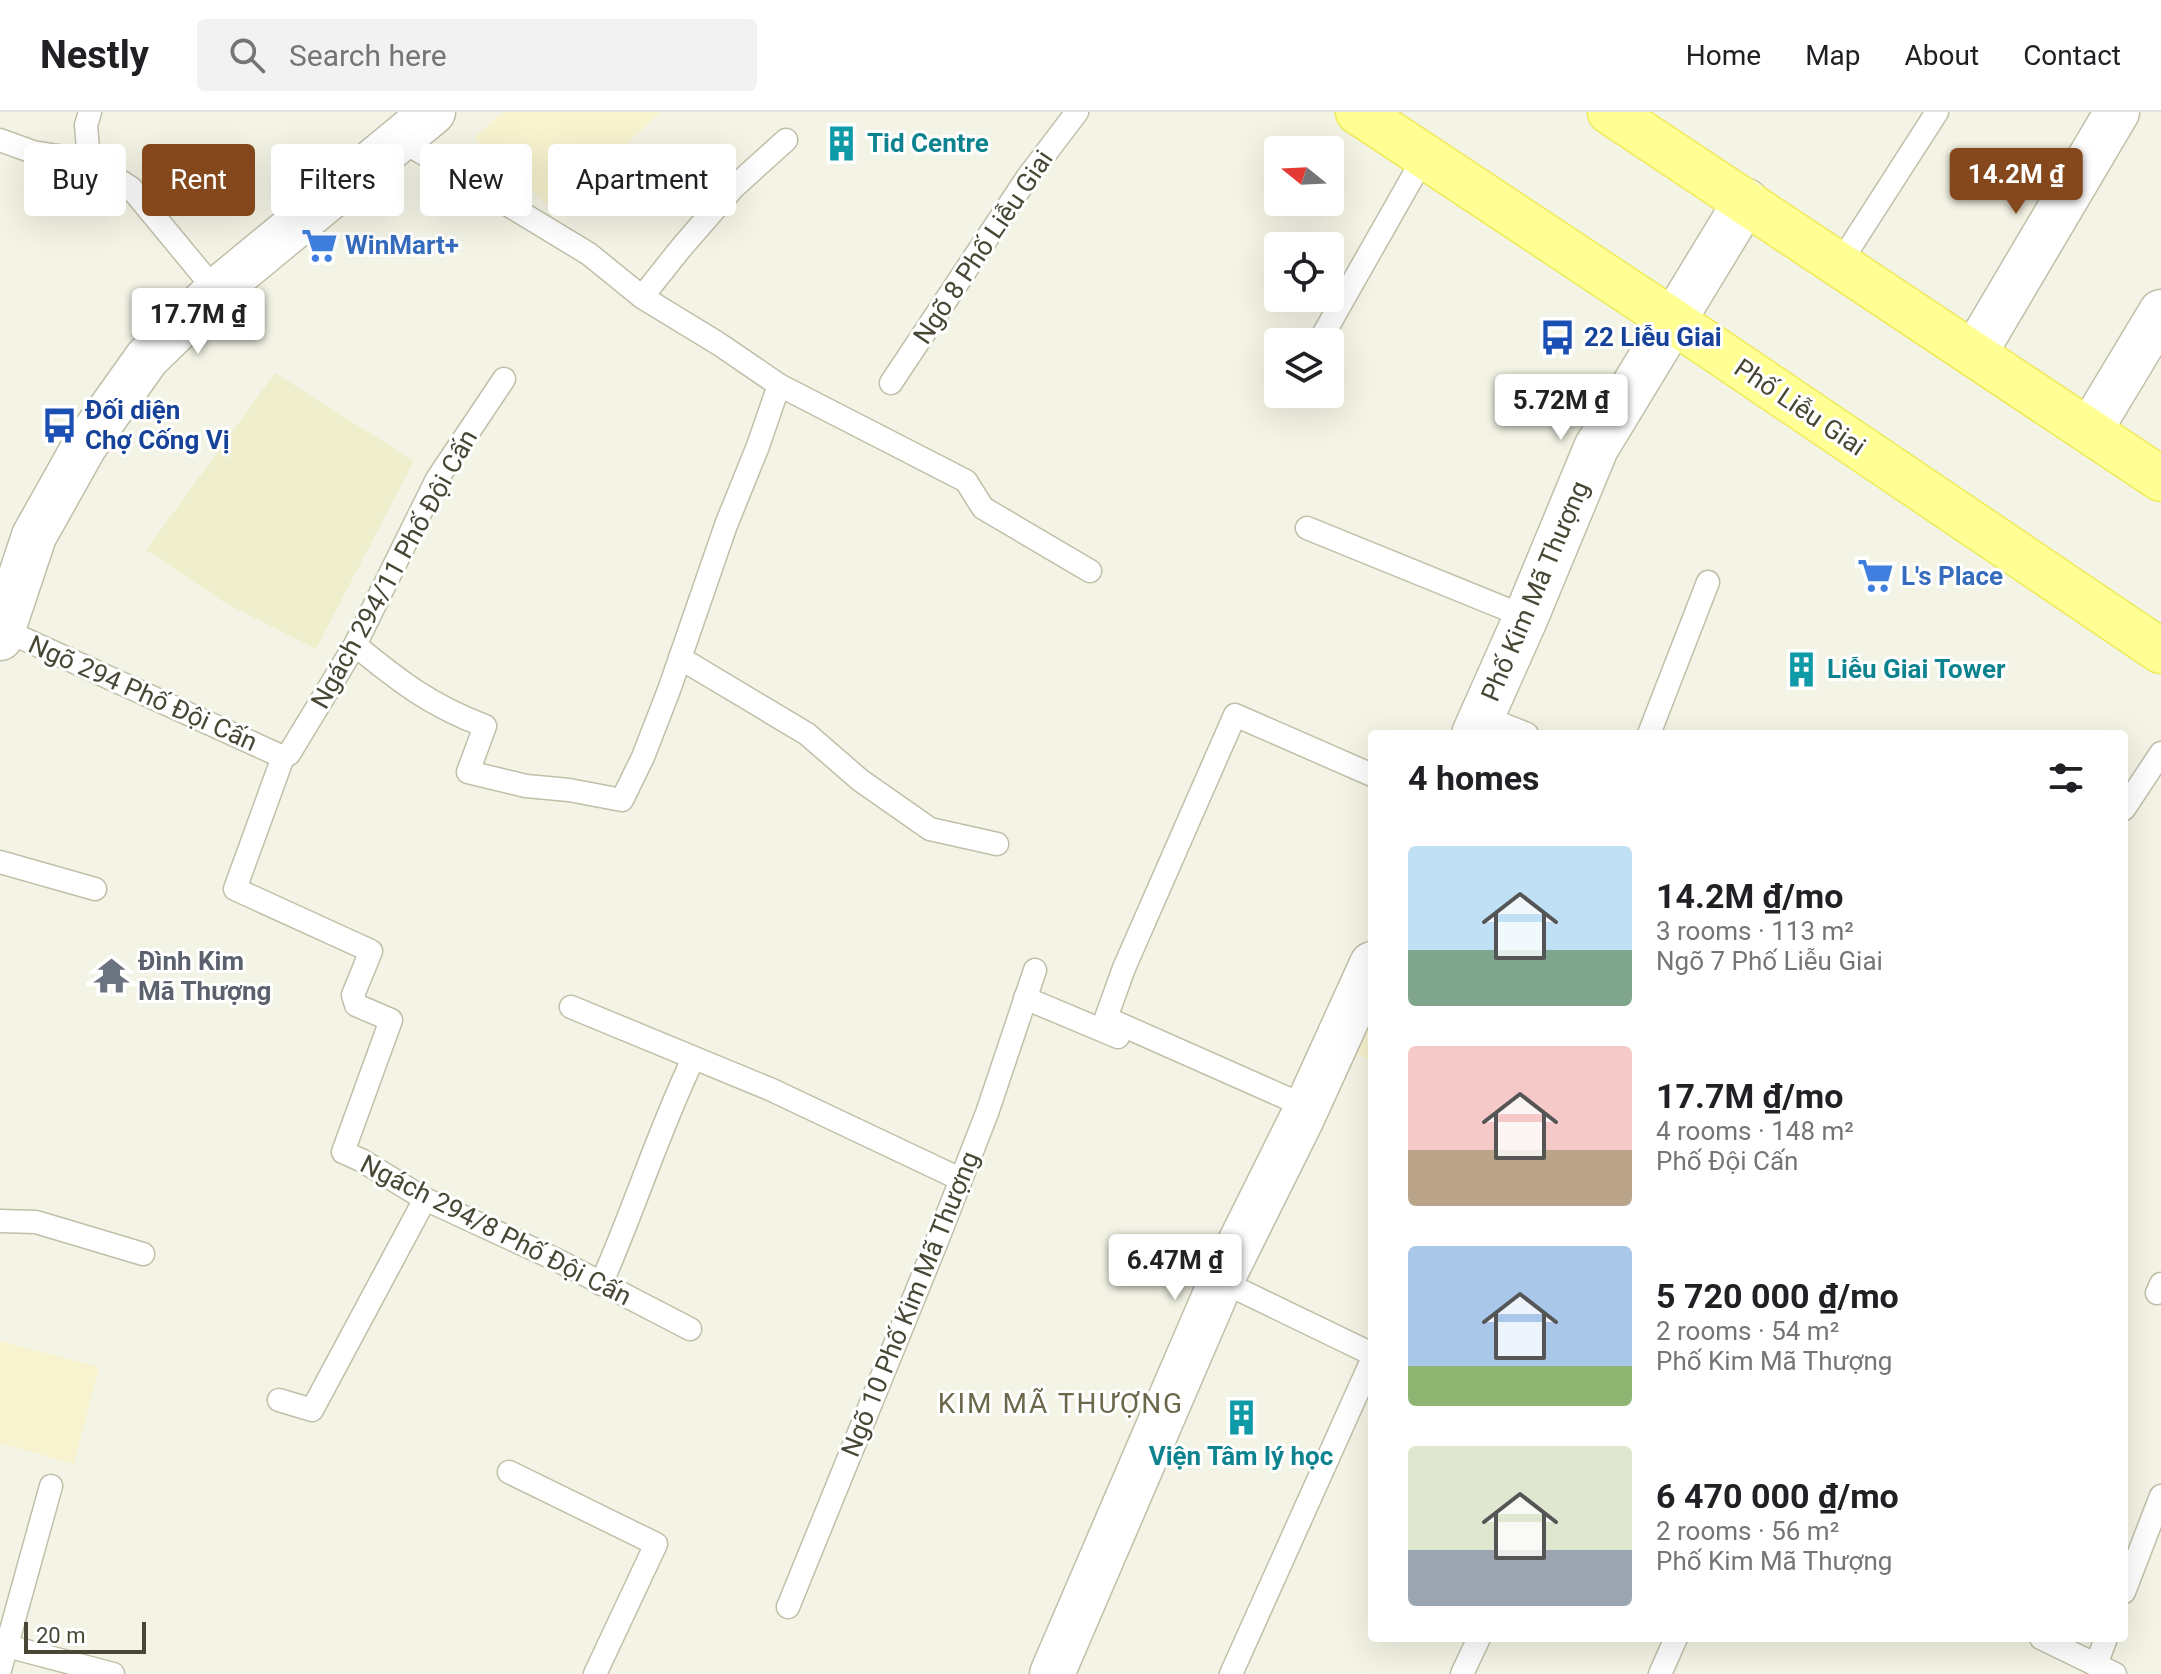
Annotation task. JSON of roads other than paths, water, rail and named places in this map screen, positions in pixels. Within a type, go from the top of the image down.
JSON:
[{"type":"main road","name":"Phố Liễu Giai","points":[[1358,112],[2161,651]]},
{"type":"main road","points":[[1610,112],[2161,479]]},
{"type":"street","points":[[1974,354],[2117,112]]},
{"type":"street","points":[[1,634],[34,536],[85,445],[147,358],[216,291],[417,126]]},
{"type":"street","name":"Phố Kim Mã Thượng","points":[[1478,725],[1596,448],[1746,201]]},
{"type":"street","points":[[2090,430],[2161,312]]},
{"type":"street","points":[[0,562],[34,536]]},
{"type":"street","points":[[1052,1674],[1221,1281],[1304,1113],[1368,973]]},
{"type":"lane","points":[[88,144],[86,125],[90,112]]},
{"type":"lane","name":"Ngõ 8 Phố Liễu Giai","points":[[891,383],[1027,178],[1077,112]]},
{"type":"lane","points":[[1840,263],[1937,112]]},
{"type":"lane","points":[[417,126],[642,297],[779,385],[966,481],[983,508],[1090,571]]},
{"type":"lane","points":[[0,140],[24,149]]},
{"type":"lane","points":[[642,297],[733,188],[786,140]]},
{"type":"lane","points":[[1327,328],[1424,157]]},
{"type":"lane","points":[[126,185],[216,291]]},
{"type":"lane","name":"Ngách 294/11 Phố Đội Cấn","points":[[283,757],[289,754],[355,645],[437,479],[504,379]]},
{"type":"lane","points":[[355,645],[402,684],[453,714],[485,726],[468,772],[526,786],[622,800],[643,757],[779,385]]},
{"type":"lane","points":[[1307,528],[1526,617]]},
{"type":"lane","points":[[1651,730],[1708,582]]},
{"type":"lane","name":"Ngõ 294 Phố Đội Cấn","points":[[1,634],[283,757]]},
{"type":"lane","points":[[680,658],[807,734],[860,780],[930,829],[997,844]]},
{"type":"lane","points":[[1304,1113],[1106,1018],[1124,968],[1235,715],[1368,773]]},
{"type":"lane","points":[[1478,725],[1505,730]]},
{"type":"lane","points":[[2128,803],[2161,753]]},
{"type":"lane","name":"Ngách 294/8 Phố Đội Cấn","points":[[283,757],[235,889],[371,951],[353,995],[354,1001],[356,1005],[391,1020],[343,1152],[425,1199],[557,1260],[690,1329]]},
{"type":"lane","points":[[0,862],[95,889]]},
{"type":"lane","name":"Ngõ 10 Phố Kim Mã Thượng","points":[[788,1607],[987,1113],[1035,970]]},
{"type":"lane","points":[[1025,998],[1304,1113]]},
{"type":"lane","points":[[571,1007],[772,1090],[960,1179]]},
{"type":"lane","points":[[601,1284],[671,1104],[693,1059]]},
{"type":"lane","points":[[279,1400],[312,1410],[425,1199]]},
{"type":"lane","points":[[0,1221],[36,1222],[143,1254]]},
{"type":"lane","points":[[1221,1281],[1368,1355]]},
{"type":"lane","points":[[1231,1674],[1368,1366]]},
{"type":"lane","points":[[509,1472],[656,1544],[595,1674]]},
{"type":"lane","points":[[0,1670],[51,1486]]},
{"type":"lane","points":[[2128,1582],[2161,1496]]},
{"type":"lane","points":[[1462,1674],[1477,1642]]},
{"type":"lane","points":[[1660,1674],[1674,1642]]},
{"type":"lane","points":[[2049,1642],[2106,1670],[2106,1642]]},
{"type":"lane","points":[[7,1646],[113,1674]]},
{"type":"place","name":"Tid Centre","points":[[841,143]]},
{"type":"place","name":"WinMart+","points":[[319,245]]},
{"type":"place","name":"22 Liễu Giai","points":[[1558,337]]},
{"type":"place","name":"Đối diện Chợ Cống Vị","points":[[59,425]]},
{"type":"place","name":"L's Place","points":[[1875,576]]},
{"type":"place","name":"Liễu Giai Tower","points":[[1801,669]]},
{"type":"place","name":"Đình Kim Mã Thượng","points":[[112,976]]},
{"type":"place","name":"Viện Tâm lý học","points":[[1241,1417]]},
{"type":"district","name":"KIM MÃ THƯỢNG","points":[[1061,1403]]}]
